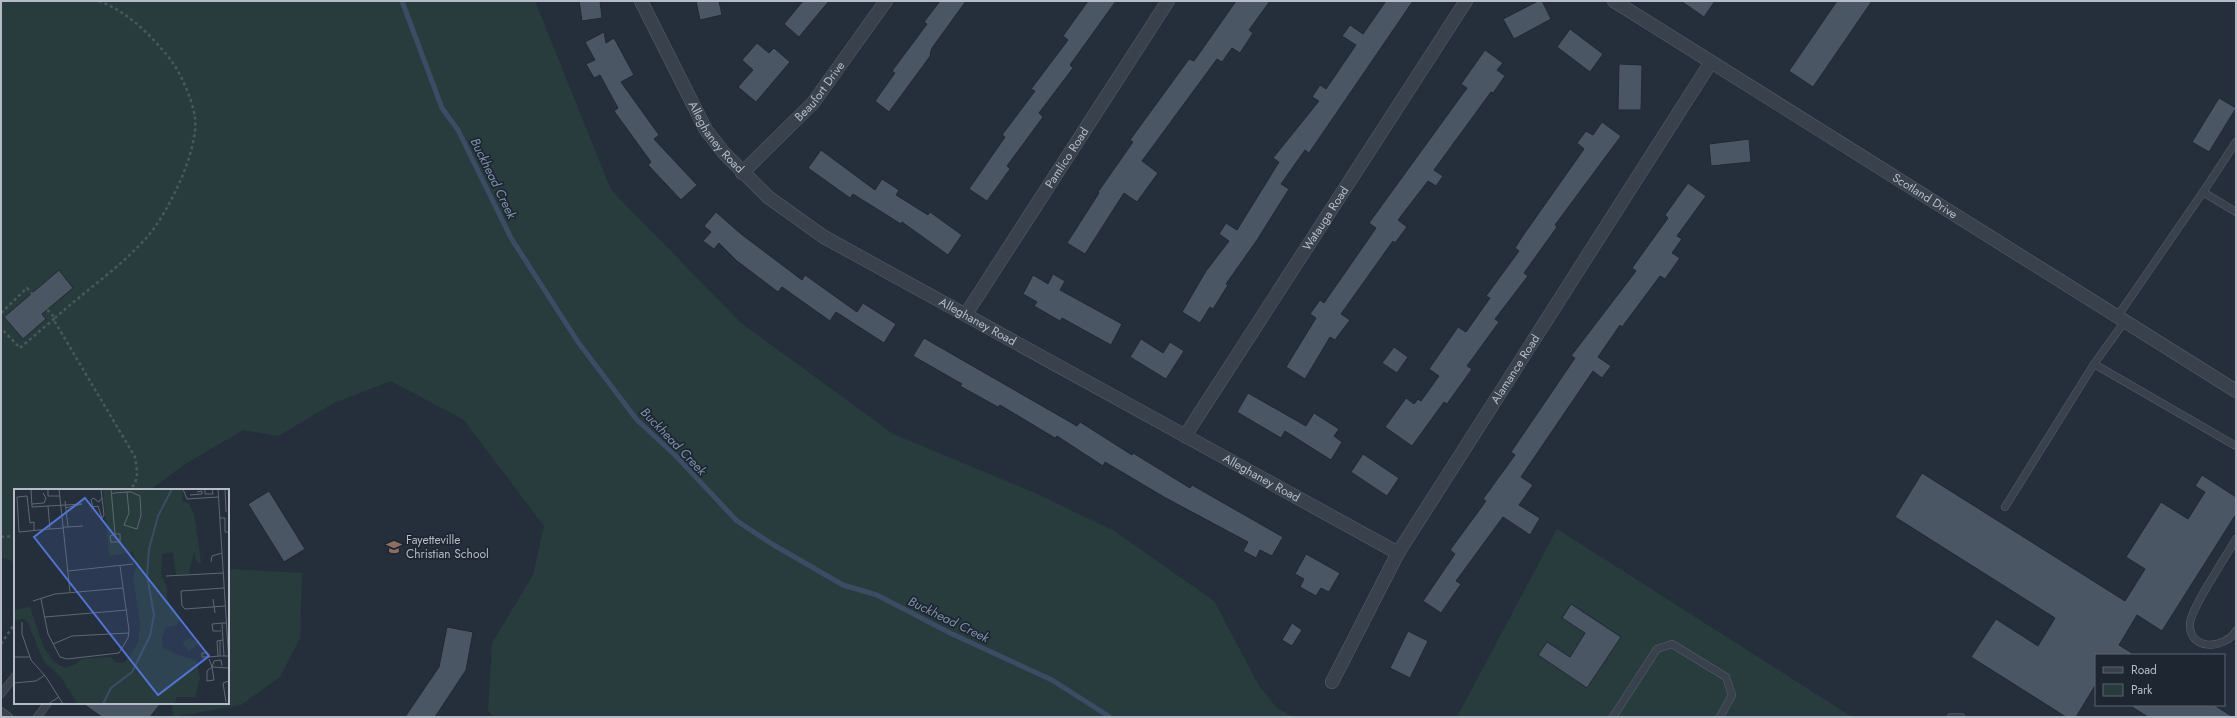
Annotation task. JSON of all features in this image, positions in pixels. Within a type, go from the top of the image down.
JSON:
[{"type":"street","name":"Alleghaney Road","points":[[640,1],[706,130],[742,172],[768,197],[824,237],[1398,553]]},
{"type":"street","name":"Beaufort Drive","points":[[742,172],[814,103],[886,1]]},
{"type":"street","name":"Pamlico Road","points":[[966,314],[1168,1]]},
{"type":"street","name":"Watauga Road","points":[[1185,436],[1466,1]]},
{"type":"street","name":"Scotland Drive","points":[[1614,1],[2236,391]]},
{"type":"street","name":"Alamance Road","points":[[1332,682],[1398,553],[1711,62]]},
{"type":"lane","points":[[2005,507],[2121,319],[2236,142]]},
{"type":"lane","points":[[2203,192],[2236,212]]},
{"type":"lane","points":[[2094,364],[2236,446]]},
{"type":"lane","points":[[2236,539],[2203,594],[2190,623],[2194,638],[2204,645],[2218,645],[2236,631]]},
{"type":"lane","points":[[1613,717],[1657,649],[1672,644],[1726,677],[1732,695],[1720,717]]},
{"type":"lane","points":[[1,694],[14,677]]},
{"type":"lane","points":[[37,717],[47,704]]},
{"type":"lane","points":[[1,711],[9,717]]},
{"type":"lane","points":[[1951,717],[1961,717]]},
{"type":"path","points":[[1,328],[20,348],[123,261],[148,235],[172,200],[191,153],[195,118],[180,71],[154,39],[115,7],[99,1]]},
{"type":"path","points":[[1,313],[27,288],[55,318],[55,322],[135,457],[138,475],[134,486],[130,489]]},
{"type":"path","points":[[1,537],[14,536]]},
{"type":"path","points":[[1,644],[14,624]]},
{"type":"green space","points":[[1,1],[535,1],[611,190],[741,323],[893,434],[1035,493],[1114,531],[1214,601],[1259,686],[1277,708],[1293,717],[494,717],[488,711],[492,643],[533,575],[544,526],[464,420],[391,381],[334,403],[278,436],[243,430],[182,466],[151,489],[14,489],[14,562],[1,557]]},
{"type":"green space","points":[[1557,529],[1852,717],[1457,717]]},
{"type":"green space","points":[[229,569],[302,573],[300,638],[280,677],[241,705],[173,717],[172,704],[229,704]]},
{"type":"building","points":[[579,1],[600,1],[602,18],[582,21]]},
{"type":"building","points":[[696,1],[719,1],[722,15],[700,20]]},
{"type":"building","points":[[803,1],[829,1],[799,37],[784,24]]},
{"type":"building","points":[[940,1],[966,1],[932,48],[931,55],[889,112],[875,101],[895,73],[892,71],[927,24],[924,22]]},
{"type":"building","points":[[1088,1],[1116,1],[1070,65],[1073,68],[1039,113],[1043,117],[1007,166],[1010,169],[987,201],[969,189],[1005,137],[1002,135],[1035,91],[1031,89],[1068,40],[1063,36]]},
{"type":"building","points":[[1236,1],[1270,1],[1249,30],[1253,33],[1240,53],[1232,48],[1222,62],[1217,59],[1142,161],[1158,173],[1137,202],[1124,193],[1085,254],[1067,243],[1099,193],[1098,192],[1133,142],[1130,140],[1189,59],[1194,61]]},
{"type":"building","points":[[1386,1],[1413,1],[1309,153],[1305,150],[1281,184],[1289,189],[1257,240],[1226,284],[1228,285],[1213,309],[1210,307],[1200,323],[1182,312],[1206,271],[1229,241],[1219,234],[1226,223],[1237,230],[1279,162],[1273,158],[1319,101],[1312,97],[1320,85],[1326,89],[1356,45],[1342,36],[1350,25],[1363,34]]},
{"type":"building","points":[[1538,1],[1542,1],[1551,19],[1514,39],[1503,19]]},
{"type":"building","points":[[1681,1],[1715,1],[1704,17]]},
{"type":"building","points":[[1837,1],[1872,1],[1813,87],[1789,71]]},
{"type":"building","points":[[1570,29],[1603,54],[1590,72],[1557,47]]},
{"type":"building","points":[[604,32],[606,43],[614,38],[634,75],[621,82],[659,135],[654,139],[697,185],[681,200],[648,165],[651,162],[614,111],[618,108],[600,75],[594,78],[586,64],[595,60],[585,42]]},
{"type":"building","points":[[757,43],[769,53],[774,48],[790,62],[756,102],[738,87],[753,70],[742,60]]},
{"type":"building","points":[[1485,50],[1503,63],[1497,70],[1505,76],[1493,93],[1491,92],[1434,170],[1443,176],[1436,186],[1428,181],[1398,220],[1407,227],[1395,243],[1393,241],[1341,314],[1350,320],[1335,340],[1330,337],[1305,379],[1286,367],[1316,318],[1310,314],[1320,300],[1324,303],[1376,228],[1369,223],[1467,88],[1461,84]]},
{"type":"building","points":[[1619,64],[1642,65],[1641,110],[1618,110]]},
{"type":"building","points":[[2219,98],[2236,108],[2209,152],[2192,142]]},
{"type":"building","points":[[1602,122],[1621,136],[1555,225],[1557,227],[1524,273],[1528,276],[1495,319],[1499,322],[1467,366],[1472,369],[1447,404],[1444,402],[1412,446],[1385,427],[1406,398],[1414,404],[1418,399],[1421,401],[1439,376],[1429,369],[1458,327],[1466,332],[1490,298],[1486,296],[1519,251],[1515,248],[1584,149],[1577,143],[1586,131],[1593,135]]},
{"type":"building","points":[[1749,139],[1751,162],[1711,166],[1709,144]]},
{"type":"building","points":[[821,150],[875,190],[882,179],[899,190],[896,195],[928,215],[930,212],[962,235],[948,255],[902,222],[901,224],[853,194],[850,198],[808,168]]},
{"type":"building","points":[[1688,183],[1706,196],[1677,236],[1682,239],[1672,253],[1680,258],[1665,279],[1660,276],[1622,327],[1620,325],[1598,357],[1611,366],[1602,378],[1593,371],[1521,477],[1533,485],[1519,505],[1540,518],[1530,535],[1503,517],[1456,581],[1461,584],[1441,613],[1423,601],[1455,554],[1450,550],[1486,501],[1483,499],[1515,455],[1511,452],[1575,358],[1571,356],[1636,271],[1632,268],[1668,218],[1665,215]]},
{"type":"building","points":[[716,212],[741,234],[802,280],[805,275],[857,312],[863,303],[896,324],[884,343],[836,312],[830,321],[782,287],[778,292],[737,261],[719,243],[714,249],[703,241],[711,232],[704,226]]},
{"type":"building","points":[[59,270],[73,288],[42,314],[46,319],[23,339],[4,317]]},
{"type":"building","points":[[1053,274],[1065,281],[1060,290],[1122,324],[1111,345],[1062,318],[1060,321],[1034,306],[1037,302],[1023,294],[1033,275],[1048,284]]},
{"type":"building","points":[[924,338],[1077,426],[1080,422],[1132,455],[1133,453],[1190,488],[1192,485],[1283,537],[1272,556],[1260,550],[1256,558],[1243,551],[1248,542],[1164,497],[1105,462],[1103,466],[1057,436],[1055,438],[1000,405],[998,407],[960,386],[962,384],[913,356]]},
{"type":"building","points":[[1141,339],[1163,353],[1170,342],[1184,351],[1166,379],[1130,357]]},
{"type":"building","points":[[1394,347],[1408,357],[1397,373],[1382,363]]},
{"type":"building","points":[[1248,393],[1306,426],[1314,413],[1339,429],[1334,436],[1342,442],[1331,460],[1285,431],[1281,438],[1237,412]]},
{"type":"building","points":[[1363,454],[1399,478],[1387,496],[1351,472]]},
{"type":"building","points":[[1922,473],[2125,601],[2145,569],[2126,557],[2161,502],[2188,519],[2205,492],[2195,486],[2202,475],[2236,497],[2236,514],[2162,631],[2137,615],[2119,645],[2133,654],[2095,654],[2095,686],[2076,717],[2066,717],[1971,657],[1996,619],[2038,646],[2055,618],[1895,517]]},
{"type":"building","points":[[269,491],[305,549],[284,562],[248,504]]},
{"type":"building","points":[[1306,554],[1340,573],[1329,592],[1321,588],[1316,596],[1300,587],[1304,579],[1295,574]]},
{"type":"building","points":[[1571,604],[1621,637],[1587,688],[1538,655],[1547,642],[1570,657],[1585,633],[1562,618]]},
{"type":"building","points":[[1292,623],[1302,630],[1292,646],[1282,640]]},
{"type":"building","points":[[447,627],[473,632],[466,670],[435,717],[405,717],[439,667]]},
{"type":"building","points":[[1408,631],[1428,641],[1410,678],[1390,668]]},
{"type":"building","points":[[83,704],[160,704],[150,717],[102,717]]},
{"type":"building","points":[[2131,706],[2216,706],[2233,717],[2148,717]]},
{"type":"waterway","name":"Buckhead Creek","points":[[402,1],[442,108],[458,130],[511,238],[578,342],[637,420],[675,455],[737,521],[772,544],[843,585],[877,595],[950,633],[1052,680],[1110,717]]},
{"type":"place","name":"Fayetteville Christian School","points":[[394,547]]}]
